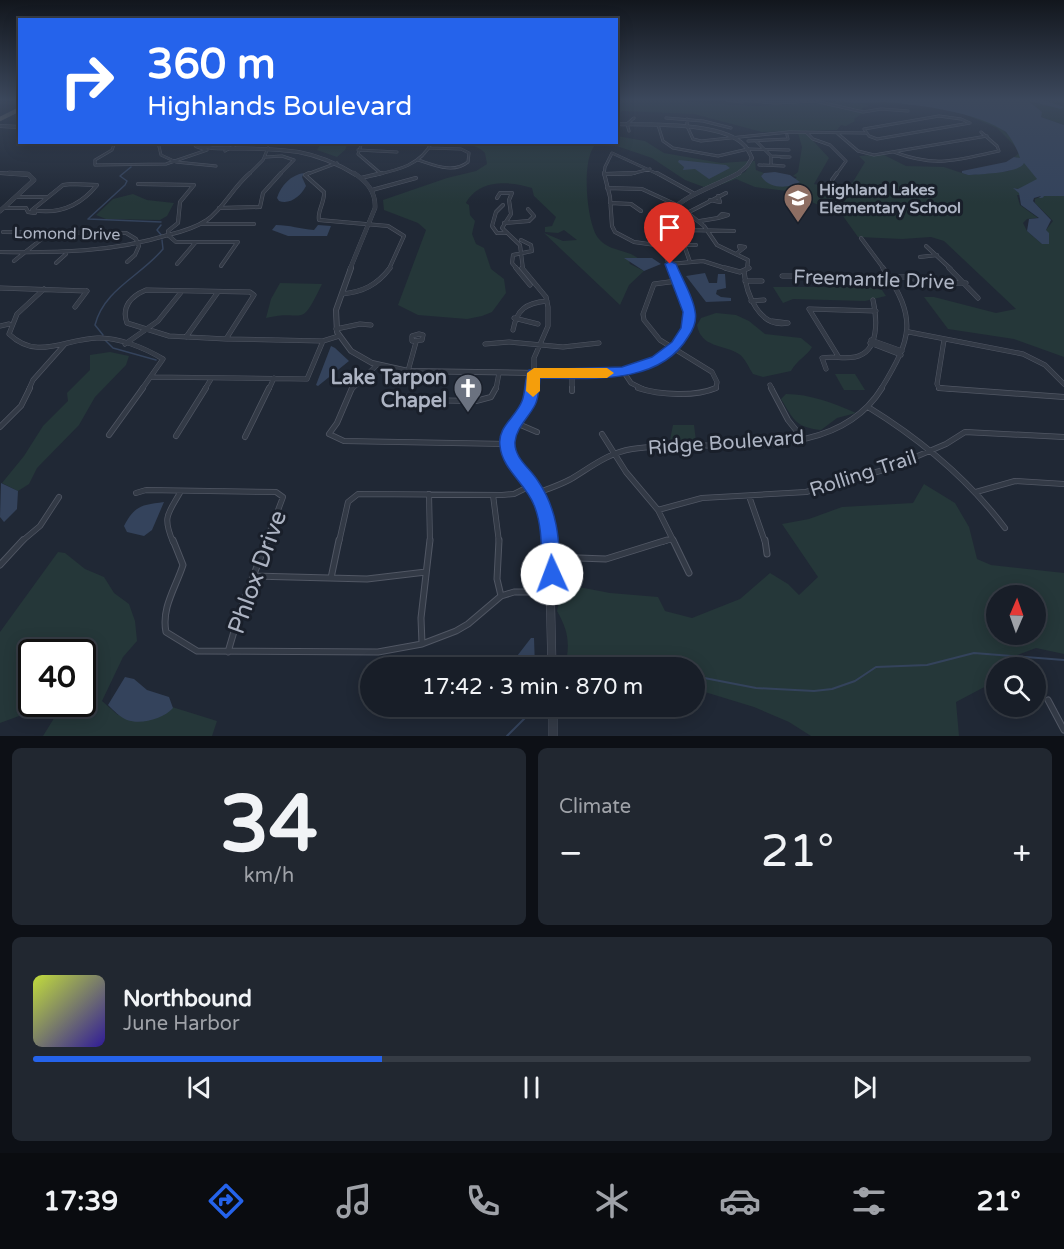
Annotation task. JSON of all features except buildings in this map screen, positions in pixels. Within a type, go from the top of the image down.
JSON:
[{"type":"street","points":[[661,134],[663,141],[677,149],[719,156],[748,149],[789,150]]},
{"type":"street","points":[[691,134],[696,140],[713,142],[730,137],[770,134]]},
{"type":"street","points":[[115,144],[112,150],[95,160],[95,165],[151,166],[176,162],[207,150],[268,148],[297,149],[337,163],[360,178],[372,190],[375,205],[335,315],[339,336],[351,351],[377,365],[408,371],[572,374],[623,371],[648,364],[673,349],[684,336],[689,320],[689,308],[663,246],[663,223],[675,205],[693,193],[746,170],[751,160],[748,149],[730,137],[720,134]]},
{"type":"street","points":[[808,134],[814,140],[830,145],[846,161],[832,180]]},
{"type":"street","points":[[839,134],[855,150],[864,154],[893,152],[987,136],[999,151],[949,163],[917,161],[893,152]]},
{"type":"street","points":[[868,134],[880,138],[902,134]]},
{"type":"street","points":[[748,141],[788,139],[787,135]]},
{"type":"street","points":[[756,141],[771,156],[771,165],[759,165]]},
{"type":"street","points":[[158,144],[161,155],[176,162],[216,166]]},
{"type":"street","points":[[200,144],[207,150]]},
{"type":"street","points":[[201,144],[208,148],[227,150],[238,144]]},
{"type":"street","points":[[361,144],[358,154],[380,173]]},
{"type":"street","points":[[360,178],[418,160],[431,144]]},
{"type":"street","points":[[0,252],[67,254],[109,250],[169,236],[200,224],[210,218],[234,187],[266,157],[268,148]]},
{"type":"street","points":[[418,160],[451,168],[461,167],[468,162],[469,153],[464,150],[430,148]]},
{"type":"street","points":[[358,150],[397,152]]},
{"type":"street","points":[[663,246],[639,244],[620,236],[612,227],[604,164],[612,153],[640,162],[661,178],[693,193]]},
{"type":"street","points":[[219,208],[260,207],[260,196],[267,186],[294,160],[282,156],[266,157]]},
{"type":"street","points":[[771,156],[781,157]]},
{"type":"street","points":[[337,163],[305,176],[324,192],[325,200],[318,219],[324,222],[369,223],[400,231],[404,235],[386,274],[375,286],[364,291],[342,294]]},
{"type":"street","points":[[604,174],[631,174],[650,169]]},
{"type":"street","points":[[0,173],[28,174],[34,178],[32,184],[2,209]]},
{"type":"street","points":[[372,190],[416,178]]},
{"type":"street","points":[[138,184],[194,185],[180,202],[178,223],[168,231],[169,236],[176,242],[238,242],[221,266]]},
{"type":"street","points":[[16,197],[46,197],[63,185],[97,185],[68,210],[33,211],[32,208],[46,197]]},
{"type":"street","points":[[607,188],[642,189],[675,205],[700,221],[717,245],[748,260],[748,268],[744,271],[729,270],[711,262],[670,264]]},
{"type":"street","points":[[497,198],[500,193],[512,193],[509,200],[511,214],[502,228],[519,243],[522,268],[547,301],[548,326],[534,358],[532,397],[509,433],[507,444],[516,466],[537,493],[549,529],[552,657]]},
{"type":"street","points":[[688,212],[726,193]]},
{"type":"street","points":[[610,203],[631,204],[641,211]]},
{"type":"street","points":[[503,205],[496,212],[492,226],[497,233],[505,233]]},
{"type":"street","points":[[2,209],[25,208],[31,213],[57,213]]},
{"type":"street","points":[[504,223],[529,221],[533,214],[528,209]]},
{"type":"street","points":[[700,221],[718,218]]},
{"type":"street","points":[[200,224],[254,224]]},
{"type":"street","points":[[685,233],[686,230],[734,231]]},
{"type":"street","name":"Lomond Drive","points":[[3,232],[132,234],[139,244],[138,254],[126,262]]},
{"type":"street","points":[[14,261],[48,234]]},
{"type":"street","points":[[861,238],[903,303],[909,332],[944,340],[993,346],[1032,357],[1045,365],[1064,384]]},
{"type":"street","points":[[521,240],[530,244],[532,249],[530,252],[513,255],[512,265],[530,285]]},
{"type":"street","points":[[177,264],[195,242]]},
{"type":"street","points":[[690,262],[684,245],[696,245]]},
{"type":"street","points":[[926,246],[938,255],[978,298]]},
{"type":"street","points":[[736,254],[740,249]]},
{"type":"street","points":[[56,263],[67,254]]},
{"type":"street","points":[[920,257],[938,255]]},
{"type":"street","points":[[744,271],[751,301],[772,321]]},
{"type":"street","name":"Freemantle Drive","points":[[782,276],[887,276],[912,278],[932,283],[966,283]]},
{"type":"street","points":[[623,371],[633,384],[644,390],[705,392],[714,390],[717,382],[712,372],[660,340],[644,320],[643,314],[654,284],[677,281]]},
{"type":"street","points":[[745,281],[762,281]]},
{"type":"street","points":[[0,288],[87,291],[75,307]]},
{"type":"street","points":[[44,290],[20,310],[9,324],[9,334],[19,344],[43,348],[106,338],[163,359],[109,435]]},
{"type":"street","points":[[124,344],[158,321],[182,291]]},
{"type":"street","points":[[226,339],[254,295],[250,292],[138,292],[126,304],[124,319],[126,322],[170,336],[186,338],[226,339],[322,341],[339,336]]},
{"type":"street","points":[[186,338],[219,292]]},
{"type":"street","points":[[751,301],[764,300]]},
{"type":"street","points":[[825,369],[822,358],[861,355],[875,332],[876,311],[873,300]]},
{"type":"street","points":[[513,330],[514,318],[519,310],[526,305],[547,301]]},
{"type":"street","points":[[838,356],[809,309],[876,311]]},
{"type":"street","points":[[514,318],[538,324]]},
{"type":"street","points":[[0,326],[9,324]]},
{"type":"street","points":[[336,329],[360,324],[371,325]]},
{"type":"street","name":"Ridge Boulevard","points":[[537,493],[564,482],[590,465],[615,453],[642,448],[778,442],[802,439],[839,427],[868,407],[901,353],[909,332]]},
{"type":"street","points":[[944,340],[942,361],[936,379],[939,388],[996,393],[1003,390],[1016,394],[1064,397]]},
{"type":"street","points":[[150,377],[307,379],[322,341]]},
{"type":"street","points":[[408,371],[417,342]]},
{"type":"street","points":[[485,344],[509,342],[576,347],[599,343]]},
{"type":"street","points":[[870,342],[901,353]]},
{"type":"street","points":[[0,427],[21,405],[33,380],[65,344]]},
{"type":"street","points":[[377,365],[351,391],[337,423],[329,434],[335,439],[507,444]]},
{"type":"street","points":[[407,397],[484,399],[495,392],[499,373]]},
{"type":"street","points":[[572,374],[572,391]]},
{"type":"street","points":[[177,436],[212,378]]},
{"type":"street","points":[[245,437],[274,378]]},
{"type":"street","points":[[770,385],[785,415],[802,439]]},
{"type":"street","points":[[868,407],[896,423],[976,492],[1005,528]]},
{"type":"street","points":[[515,422],[537,432]]},
{"type":"street","name":"Rolling Trail","points":[[658,510],[702,498],[806,492],[887,469],[946,444],[965,432],[1064,437]]},
{"type":"street","points":[[602,434],[627,472],[658,510],[689,573]]},
{"type":"street","points":[[976,492],[1016,481],[1064,484]]},
{"type":"street","points":[[331,578],[343,520],[348,502],[352,497],[365,493],[514,494],[532,485]]},
{"type":"street","name":"Phlox Drive","points":[[136,493],[146,490],[276,492],[281,494],[283,501],[253,576],[228,652]]},
{"type":"street","points":[[181,491],[167,517],[166,525],[183,565],[164,616],[164,627],[166,632],[197,651],[378,652],[422,644],[462,628],[501,596],[514,592],[552,592]]},
{"type":"street","points":[[422,644],[419,615],[430,542],[429,494]]},
{"type":"street","points":[[493,495],[493,505],[499,527],[497,581],[501,596]]},
{"type":"street","points":[[749,496],[767,554]]},
{"type":"street","points":[[0,565],[13,549],[40,526],[59,497]]},
{"type":"street","points":[[551,557],[606,559],[672,539]]},
{"type":"street","points":[[253,576],[367,579],[426,572]]},
{"type":"street","points":[[1047,700],[1064,730]]},
{"type":"street","points":[[553,717],[553,736]]},
{"type":"shaded area","points":[[798,134],[807,134],[829,158],[814,184],[848,190],[865,162],[859,156],[882,154],[906,166],[944,167],[968,175],[1009,171],[1023,159],[1014,157],[1021,152],[1003,134],[1007,134],[1017,145],[1040,178],[1021,190],[1015,188],[1023,195],[1017,195],[1020,205],[1038,218],[1027,219],[1023,223],[1027,231],[1042,244],[1046,230],[1053,221],[1035,203],[1035,199],[1044,195],[1064,195],[1064,357],[1014,339],[948,329],[924,297],[934,297],[996,313],[1016,309],[944,241],[931,237],[902,239],[858,237],[843,216],[787,191],[755,187],[736,179],[709,189],[745,172],[753,161],[755,161],[756,170],[764,173],[761,176],[779,186],[787,184],[797,177],[793,176],[798,172],[802,147]]},
{"type":"shaded area","points":[[618,136],[645,141],[664,153],[721,163],[750,161],[742,171],[704,187],[685,180],[652,158],[611,144],[618,144]]},
{"type":"shaded area","points":[[320,144],[348,144],[337,157],[317,150]]},
{"type":"shaded area","points":[[468,144],[597,144],[592,149],[587,174],[588,205],[594,231],[603,243],[639,259],[628,258],[630,264],[644,271],[629,285],[620,305],[544,233],[563,241],[577,240],[564,230],[558,233],[545,232],[545,227],[552,226],[556,217],[534,196],[532,188],[505,183],[479,190],[466,203],[475,221],[472,234],[476,244],[484,248],[491,269],[504,279],[506,293],[492,312],[467,319],[418,315],[398,305],[426,230],[418,223],[384,210],[383,200],[447,178],[476,171],[487,164],[485,153]]},
{"type":"shaded area","points":[[133,194],[147,200],[174,203],[167,216],[160,220],[106,219],[96,215],[113,199]]},
{"type":"shaded area","points":[[280,283],[322,284],[305,313],[266,318],[271,299]]},
{"type":"shaded area","points":[[773,287],[868,287],[882,290],[886,296],[865,301],[793,299],[783,303]]},
{"type":"shaded area","points":[[716,313],[736,315],[749,321],[765,334],[801,338],[812,347],[791,371],[763,377],[753,374],[739,354],[708,342],[699,332],[697,325],[701,318]]},
{"type":"shaded area","points":[[110,352],[129,356],[126,365],[95,397],[79,425],[37,468],[29,484],[18,491],[2,483],[24,456],[43,426],[68,401],[67,393],[90,370],[90,355]]},
{"type":"shaded area","points":[[835,374],[855,374],[865,390],[844,390]]},
{"type":"shaded area","points":[[786,394],[813,397],[856,413],[837,418],[821,430],[806,427],[796,421],[781,399]]},
{"type":"shaded area","points":[[673,425],[694,425],[696,441],[670,440]]},
{"type":"shaded area","points":[[924,484],[955,503],[969,527],[977,559],[991,565],[1064,573],[1064,654],[1036,648],[1012,657],[986,657],[986,686],[956,702],[959,736],[811,736],[789,722],[754,707],[705,692],[705,657],[567,657],[567,638],[557,611],[563,584],[610,593],[658,597],[665,611],[692,618],[740,599],[770,573],[788,584],[799,595],[818,577],[782,524],[809,519],[842,507],[913,503]]},
{"type":"shaded area","points":[[58,552],[65,553],[85,569],[104,577],[114,593],[129,604],[135,621],[137,641],[123,657],[102,701],[118,715],[172,707],[217,721],[212,736],[43,736],[55,717],[96,717],[96,639],[18,639],[18,716],[0,723],[0,632]]},
{"type":"water","points":[[1008,134],[1064,134],[1064,196],[1039,198],[1041,196],[1034,198],[1033,201],[1051,220],[1046,230],[1049,233],[1049,244],[1042,244],[1027,231],[1029,219],[1039,218],[1021,205],[1019,193],[1013,188],[1018,189],[1037,179],[1024,163],[1015,169],[999,172],[968,175],[962,173],[962,171],[1006,162],[1014,157],[1020,158]]},
{"type":"water","points":[[679,160],[726,165],[730,168],[709,179],[695,169],[683,170],[684,167],[678,162]]},
{"type":"water","points":[[775,172],[790,175],[800,182],[790,186],[779,186],[769,183],[761,176],[764,173]]},
{"type":"water","points":[[304,173],[302,177],[306,186],[301,193],[291,201],[279,201],[277,198],[284,185],[291,178]]},
{"type":"water","points":[[276,225],[314,230],[318,225],[331,226],[327,236],[288,236],[272,230]]},
{"type":"water","points":[[624,258],[652,258],[661,264],[644,271]]},
{"type":"water","points":[[705,273],[709,283],[717,283],[718,274],[725,274],[726,288],[717,290],[716,294],[731,298],[731,301],[706,302],[686,276]]},
{"type":"water","points":[[331,346],[349,361],[318,386],[316,385]]},
{"type":"water","points":[[1,483],[18,491],[17,509],[4,522],[0,517]]},
{"type":"water","points":[[164,502],[152,530],[144,536],[127,532],[124,526],[136,510],[145,505]]},
{"type":"water","points":[[531,638],[534,638],[535,657],[516,657]]},
{"type":"water","points":[[125,677],[134,679],[147,690],[169,697],[173,708],[158,718],[145,721],[127,720],[122,717],[108,705]]},
{"type":"waterway","points":[[131,167],[120,176],[127,181],[125,185],[88,219],[161,222]]},
{"type":"waterway","points":[[161,225],[157,230],[162,236]]},
{"type":"waterway","points":[[103,335],[95,325],[106,302],[154,259],[163,249],[162,240]]},
{"type":"waterway","points":[[105,340],[113,348],[156,360]]},
{"type":"waterway","points":[[705,678],[756,688],[814,691],[832,689],[855,681],[876,667],[927,665],[974,653],[1064,660]]},
{"type":"waterway","points":[[507,736],[526,717]]},
{"type":"slow traffic","points":[[533,391],[534,373],[607,373]]},
{"type":"place","name":"Highland Lakes Elementary School","points":[[798,224]]},
{"type":"place","name":"Lake Tarpon Chapel","points":[[468,414]]},
{"type":"route","points":[[552,574],[549,529],[543,506],[532,485],[510,457],[507,444],[509,433],[532,397],[534,373],[597,374],[623,371],[648,364],[677,345],[687,328],[689,312],[670,264]]}]
